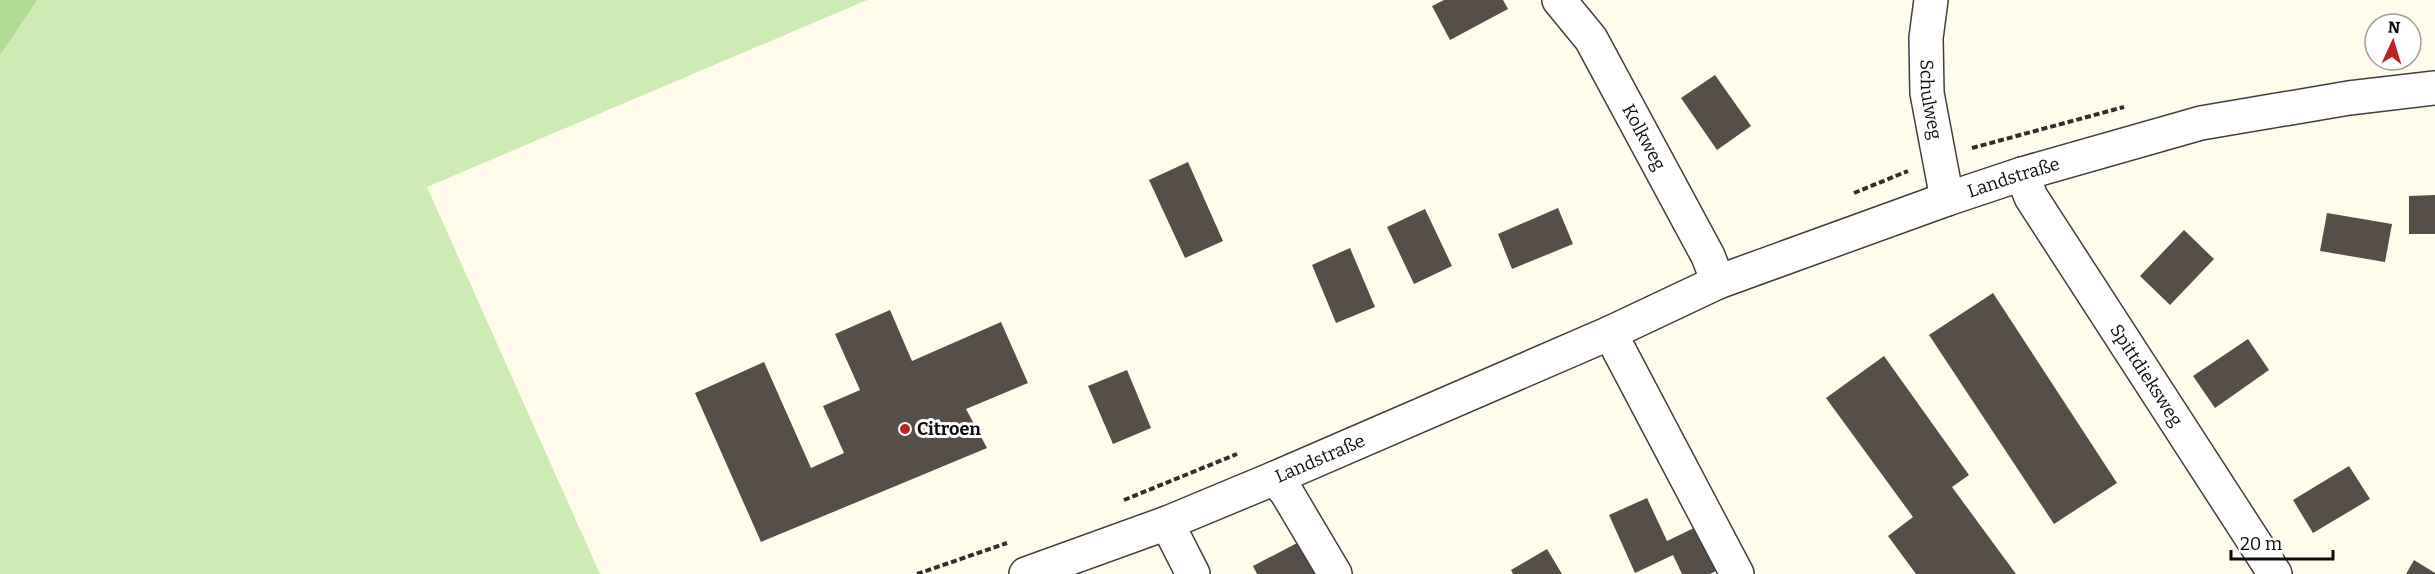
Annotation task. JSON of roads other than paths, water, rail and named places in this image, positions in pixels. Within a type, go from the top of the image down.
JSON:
[{"type":"street","name":"Kolkweg","points":[[1559,0],[1591,39],[1708,256],[1718,282]]},
{"type":"street","name":"Schulweg","points":[[1931,0],[1926,38],[1927,93],[1947,199]]},
{"type":"street","name":"Landstraße","points":[[1026,574],[1167,523],[1275,478],[1610,333],[1718,282],[1947,199],[2022,174],[2201,123],[2349,98],[2435,88]]},
{"type":"street","name":"Spittdieksweg","points":[[2022,174],[2031,198],[2276,574]]},
{"type":"street","points":[[1610,333],[1737,574]]},
{"type":"street","points":[[1275,478],[1287,493],[1335,574]]},
{"type":"street","points":[[1167,523],[1193,574]]},
{"type":"place","name":"Citroen","points":[[905,429]]}]
